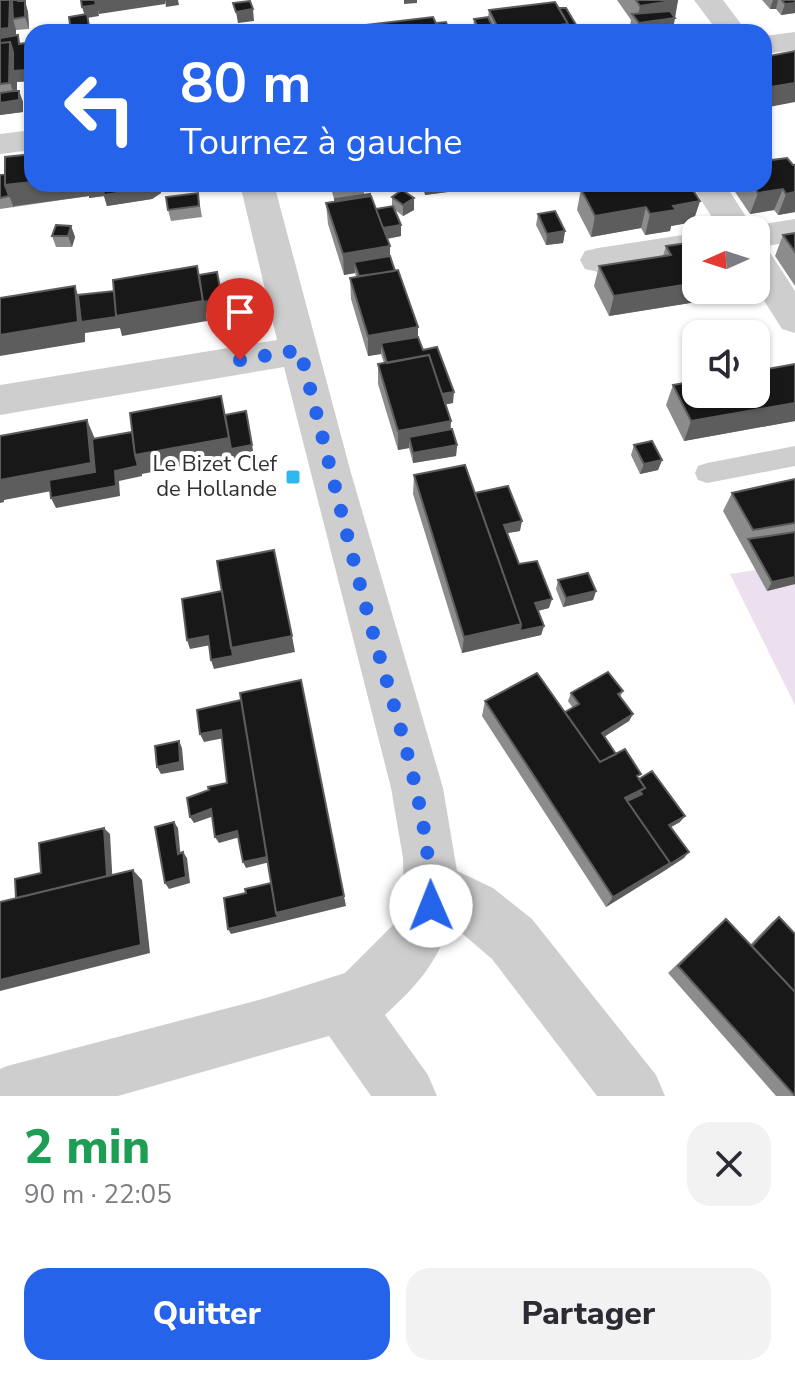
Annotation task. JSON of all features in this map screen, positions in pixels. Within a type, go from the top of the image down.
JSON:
[{"type":"street","points":[[708,0],[727,24]]},
{"type":"street","points":[[772,44],[795,41]]},
{"type":"street","points":[[0,144],[24,141]]},
{"type":"street","points":[[7,1096],[266,1027],[362,997],[394,968],[415,943],[431,906],[430,858],[417,788],[330,473],[259,192]]},
{"type":"street","points":[[713,192],[728,216]]},
{"type":"street","points":[[770,234],[795,230]]},
{"type":"street","points":[[598,260],[682,247]]},
{"type":"street","points":[[770,282],[795,320]]},
{"type":"street","points":[[0,400],[300,350]]},
{"type":"street","points":[[431,887],[474,907],[512,939],[635,1096]]},
{"type":"street","points":[[341,1003],[407,1096]]},
{"type":"lane","points":[[707,473],[795,456]]},
{"type":"shaded area","points":[[795,564],[795,705],[730,574]]},
{"type":"building","points":[[0,0],[10,0],[9,28],[0,29]]},
{"type":"building","points":[[12,0],[25,1],[25,17],[13,19]]},
{"type":"building","points":[[81,0],[95,0],[96,5],[82,7]]},
{"type":"building","points":[[636,0],[678,0],[640,6]]},
{"type":"building","points":[[782,0],[795,0],[795,3],[785,4]]},
{"type":"building","points":[[250,1],[253,9],[236,12],[233,3]]},
{"type":"building","points":[[555,2],[568,24],[496,24],[489,10]]},
{"type":"building","points":[[559,8],[566,8],[576,24],[568,24]]},
{"type":"building","points":[[670,11],[675,18],[639,23],[632,14]]},
{"type":"building","points":[[87,14],[89,24],[70,24],[69,17]]},
{"type":"building","points":[[433,17],[436,24],[374,24]]},
{"type":"building","points":[[488,17],[491,24],[476,24],[474,19]]},
{"type":"building","points":[[18,35],[19,44],[24,43],[24,70],[13,71],[10,42],[0,43],[0,38]]},
{"type":"building","points":[[10,42],[9,83],[0,84],[0,43]]},
{"type":"building","points":[[795,51],[795,83],[772,87],[772,55]]},
{"type":"building","points":[[19,91],[19,100],[0,103],[0,93]]},
{"type":"building","points":[[24,155],[24,183],[5,185],[5,157]]},
{"type":"building","points":[[787,158],[795,165],[795,192],[786,194],[783,189],[772,191],[772,160]]},
{"type":"building","points":[[5,174],[9,196],[0,198],[0,175]]},
{"type":"building","points":[[405,192],[414,198],[403,205],[392,197]]},
{"type":"building","points":[[583,192],[694,192],[700,201],[673,206],[676,210],[650,214],[646,207],[595,216]]},
{"type":"building","points":[[198,193],[199,206],[168,210],[166,197]]},
{"type":"building","points":[[370,196],[335,201],[335,199]]},
{"type":"building","points":[[371,196],[390,246],[343,254],[326,203]]},
{"type":"building","points":[[393,206],[401,225],[383,228],[376,209]]},
{"type":"building","points":[[555,211],[565,231],[547,234],[538,214]]},
{"type":"building","points":[[56,225],[71,226],[68,236],[52,236]]},
{"type":"building","points":[[795,233],[795,252],[783,235]]},
{"type":"building","points":[[682,244],[682,285],[614,296],[599,266],[671,255],[666,246]]},
{"type":"building","points":[[390,256],[395,271],[359,276],[354,262]]},
{"type":"building","points":[[197,266],[203,301],[116,316],[113,280]]},
{"type":"building","points":[[398,270],[418,327],[368,336],[350,278]]},
{"type":"building","points":[[217,272],[222,299],[203,302],[199,275]]},
{"type":"building","points":[[75,286],[78,322],[0,335],[0,298]]},
{"type":"building","points":[[114,291],[116,317],[81,322],[78,295]]},
{"type":"building","points":[[418,337],[423,350],[437,347],[454,392],[442,394],[429,355],[387,363],[381,343]]},
{"type":"building","points":[[429,355],[451,421],[398,431],[378,364]]},
{"type":"building","points":[[795,364],[795,403],[770,407],[770,368]]},
{"type":"building","points":[[682,383],[682,403],[673,385]]},
{"type":"building","points":[[221,396],[229,438],[135,455],[130,413]]},
{"type":"building","points":[[684,408],[766,408],[691,421]]},
{"type":"building","points":[[246,411],[252,445],[231,449],[225,415]]},
{"type":"building","points":[[87,420],[91,463],[0,480],[0,436]]},
{"type":"building","points":[[452,429],[457,445],[413,453],[409,437]]},
{"type":"building","points":[[132,432],[138,466],[115,471],[116,486],[51,498],[49,480],[95,472],[92,439]]},
{"type":"building","points":[[652,441],[662,460],[644,464],[634,445]]},
{"type":"building","points":[[465,465],[521,624],[464,637],[414,475]]},
{"type":"building","points":[[795,479],[795,523],[753,530],[732,493]]},
{"type":"building","points":[[508,486],[522,521],[504,525],[519,564],[537,561],[552,599],[535,603],[544,626],[520,631],[521,624],[475,493]]},
{"type":"building","points":[[795,532],[795,577],[772,582],[748,539]]},
{"type":"building","points":[[274,550],[292,636],[231,648],[217,561]]},
{"type":"building","points":[[588,573],[596,591],[566,598],[558,580]]},
{"type":"building","points":[[222,591],[233,656],[211,660],[208,636],[187,640],[182,599]]},
{"type":"building","points":[[608,672],[623,691],[618,694],[633,714],[602,733],[616,754],[600,762],[565,712],[579,704],[571,693]]},
{"type":"building","points":[[537,673],[600,762],[625,749],[641,774],[637,776],[645,788],[625,798],[670,863],[613,897],[485,701]]},
{"type":"building","points":[[301,680],[344,896],[276,913],[240,693]]},
{"type":"building","points":[[241,700],[267,857],[243,862],[237,831],[215,837],[211,809],[190,817],[187,798],[209,790],[208,787],[227,783],[221,730],[200,734],[197,710]]},
{"type":"building","points":[[179,741],[180,762],[157,767],[155,746]]},
{"type":"building","points":[[652,771],[685,816],[669,825],[689,852],[667,866],[670,863],[627,801],[642,794],[640,791],[645,788],[639,779]]},
{"type":"building","points":[[174,822],[178,854],[183,852],[186,877],[165,883],[155,827]]},
{"type":"building","points":[[104,828],[107,876],[16,898],[15,879],[41,873],[39,843]]},
{"type":"building","points":[[133,870],[141,945],[0,980],[0,902]]},
{"type":"building","points":[[271,883],[278,917],[228,929],[224,898]]},
{"type":"building","points":[[779,917],[795,934],[795,992],[752,946]]},
{"type":"building","points":[[726,919],[795,992],[795,1096],[678,966]]},
{"type":"place","name":"Le Bizet Clef de Hollande","points":[[293,477]]},
{"type":"route","points":[[240,360],[300,350],[330,473],[417,788],[430,858],[431,906]]}]
